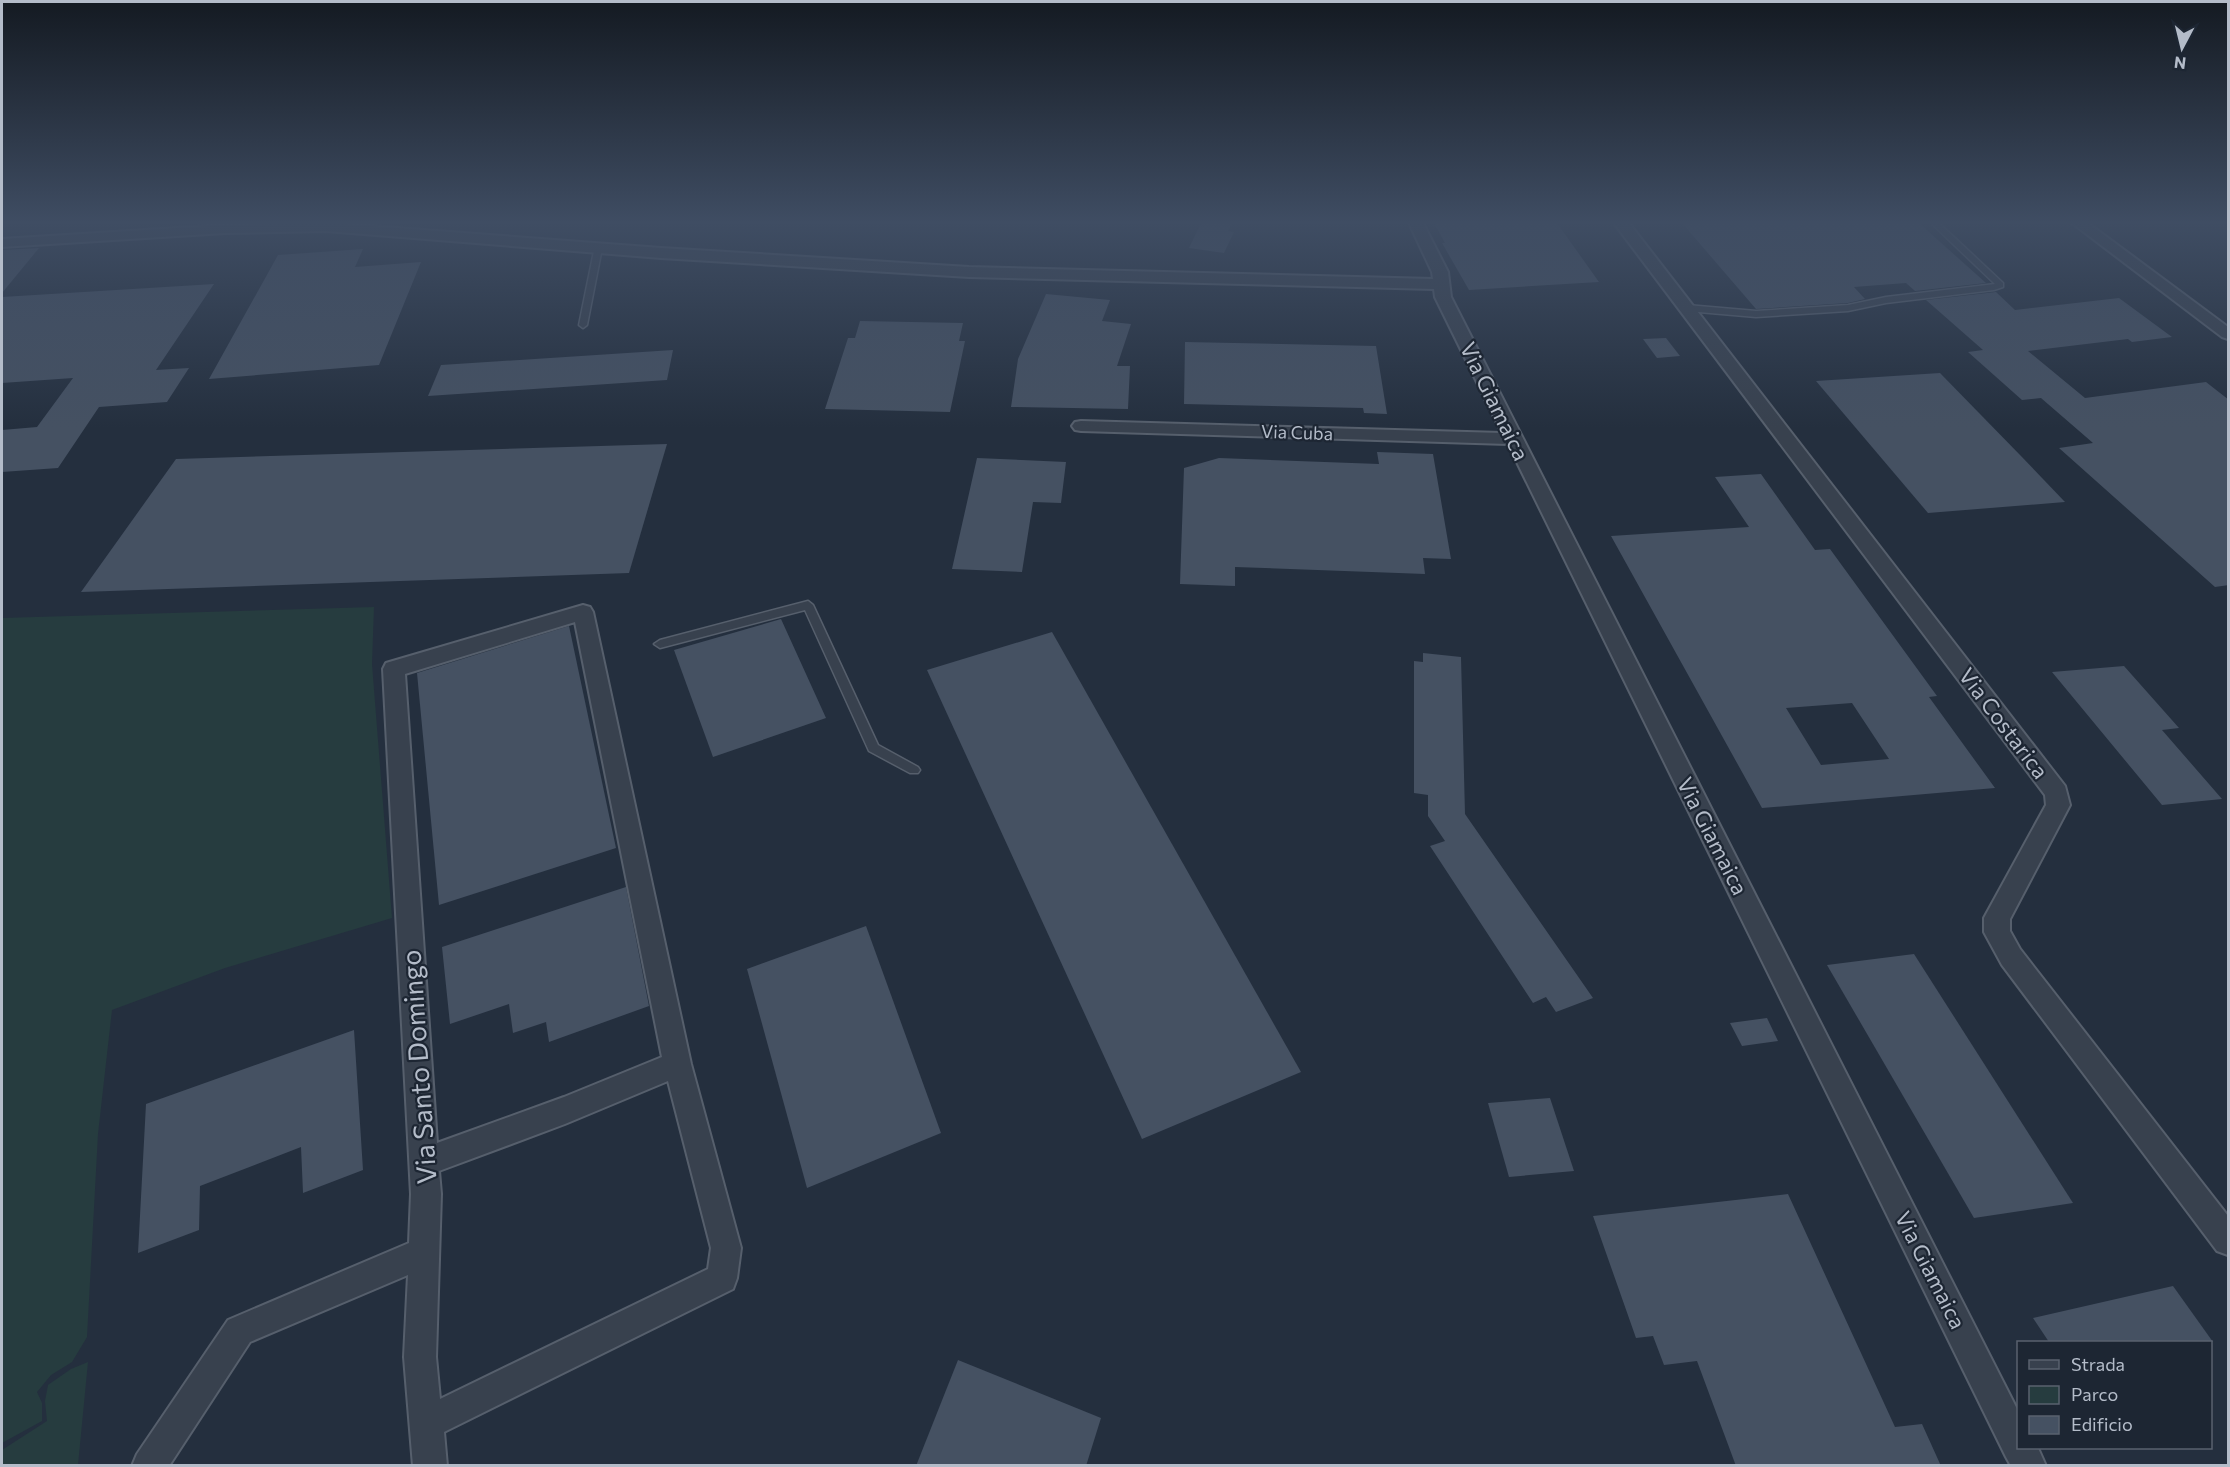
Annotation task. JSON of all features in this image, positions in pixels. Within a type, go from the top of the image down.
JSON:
[{"type":"street","name":"Via Giamaica","points":[[1442,291],[1513,439],[2017,1442]]},
{"type":"street","name":"Via Costarica","points":[[1674,291],[2057,794],[2058,805],[1997,918],[1997,932],[2011,957],[2229,1240]]},
{"type":"street","points":[[2172,291],[2229,334]]},
{"type":"street","name":"Via Cuba","points":[[1081,426],[1513,439]]},
{"type":"street","name":"Via Santo Domingo","points":[[430,1466],[420,1358],[426,1194],[394,669],[583,612],[677,1064]]},
{"type":"street","points":[[424,1162],[565,1110],[677,1064],[726,1248],[722,1278],[426,1422]]},
{"type":"street","points":[[149,1466],[239,1331],[424,1252]]},
{"type":"street","name":"Via Giamaica","points":[[2020,1449],[2029,1466]]},
{"type":"lane","points":[[583,325],[590,291]]},
{"type":"lane","points":[[1687,308],[1756,314],[1848,308],[1886,300],[1963,291]]},
{"type":"lane","points":[[660,644],[808,605],[873,747],[914,770]]},
{"type":"green space","points":[[374,607],[372,664],[392,918],[225,968],[112,1010],[98,1134],[87,1337],[72,1362],[51,1375],[37,1392],[42,1403],[42,1421],[2,1443],[2,618]]},
{"type":"green space","points":[[88,1362],[78,1465],[2,1465],[2,1450],[47,1421],[45,1401],[48,1385],[71,1369]]},
{"type":"building","points":[[92,291],[209,291],[156,370],[189,368],[167,402],[99,407],[58,468],[2,472],[2,430],[37,427],[73,378],[2,383],[2,297]]},
{"type":"building","points":[[258,291],[409,291],[379,365],[209,379]]},
{"type":"building","points":[[1741,291],[1858,291],[1865,299],[1848,303],[1756,309]]},
{"type":"building","points":[[1996,292],[2015,310],[2119,298],[2172,337],[2132,342],[2128,339],[2028,351],[2085,398],[2206,382],[2229,400],[2229,585],[2215,587],[2059,448],[2093,443],[2041,398],[2022,400],[1968,352],[1983,350],[1926,300]]},
{"type":"building","points":[[1046,294],[1110,300],[1102,321],[1131,324],[1117,366],[1130,366],[1128,409],[1011,407],[1018,359]]},
{"type":"building","points":[[860,321],[963,323],[959,341],[965,341],[950,412],[825,409],[848,338],[855,338]]},
{"type":"building","points":[[1666,338],[1680,356],[1657,358],[1643,339]]},
{"type":"building","points":[[1185,342],[1376,346],[1387,414],[1364,413],[1363,408],[1184,404]]},
{"type":"building","points":[[673,350],[667,380],[428,396],[441,365]]},
{"type":"building","points":[[1940,373],[2065,502],[1928,513],[1816,381]]},
{"type":"building","points":[[667,444],[629,573],[81,592],[176,459]]},
{"type":"building","points":[[1377,452],[1433,454],[1451,559],[1423,558],[1425,574],[1235,567],[1235,586],[1180,584],[1184,468],[1219,458],[1379,464]]},
{"type":"building","points":[[977,458],[1066,462],[1061,503],[1033,502],[1022,572],[952,569]]},
{"type":"building","points":[[1761,474],[1815,550],[1830,549],[1937,696],[1929,697],[1995,788],[1762,808],[1611,536],[1749,527],[1715,477]],"holes":[[[1852,703],[1889,759],[1821,765],[1786,708]]]},
{"type":"building","points":[[781,619],[826,718],[713,757],[674,650]]},
{"type":"building","points":[[569,626],[616,848],[439,905],[417,673]]},
{"type":"building","points":[[1052,632],[1301,1072],[1142,1139],[927,670]]},
{"type":"building","points":[[1423,653],[1461,657],[1465,814],[1593,998],[1556,1012],[1546,997],[1533,1003],[1430,846],[1445,841],[1428,816],[1428,795],[1414,793],[1414,661],[1423,662]]},
{"type":"building","points":[[2124,666],[2179,728],[2162,730],[2222,799],[2162,805],[2052,672]]},
{"type":"building","points":[[626,887],[649,1006],[549,1042],[546,1022],[513,1033],[509,1004],[450,1024],[442,947]]},
{"type":"building","points":[[866,926],[941,1133],[807,1188],[747,969]]},
{"type":"building","points":[[1914,954],[2073,1203],[1974,1218],[1827,965]]},
{"type":"building","points":[[1767,1018],[1778,1041],[1742,1046],[1730,1023]]},
{"type":"building","points":[[354,1030],[363,1170],[303,1193],[301,1147],[200,1186],[199,1230],[138,1253],[146,1104]]},
{"type":"building","points":[[1550,1098],[1574,1171],[1509,1177],[1488,1103]]},
{"type":"building","points":[[1788,1194],[1895,1427],[1922,1424],[1941,1466],[1736,1466],[1697,1361],[1664,1365],[1653,1336],[1636,1338],[1593,1216]]},
{"type":"building","points":[[2173,1286],[2213,1342],[2048,1341],[2033,1318]]},
{"type":"building","points":[[958,1360],[1101,1418],[1086,1466],[916,1466]]}]
